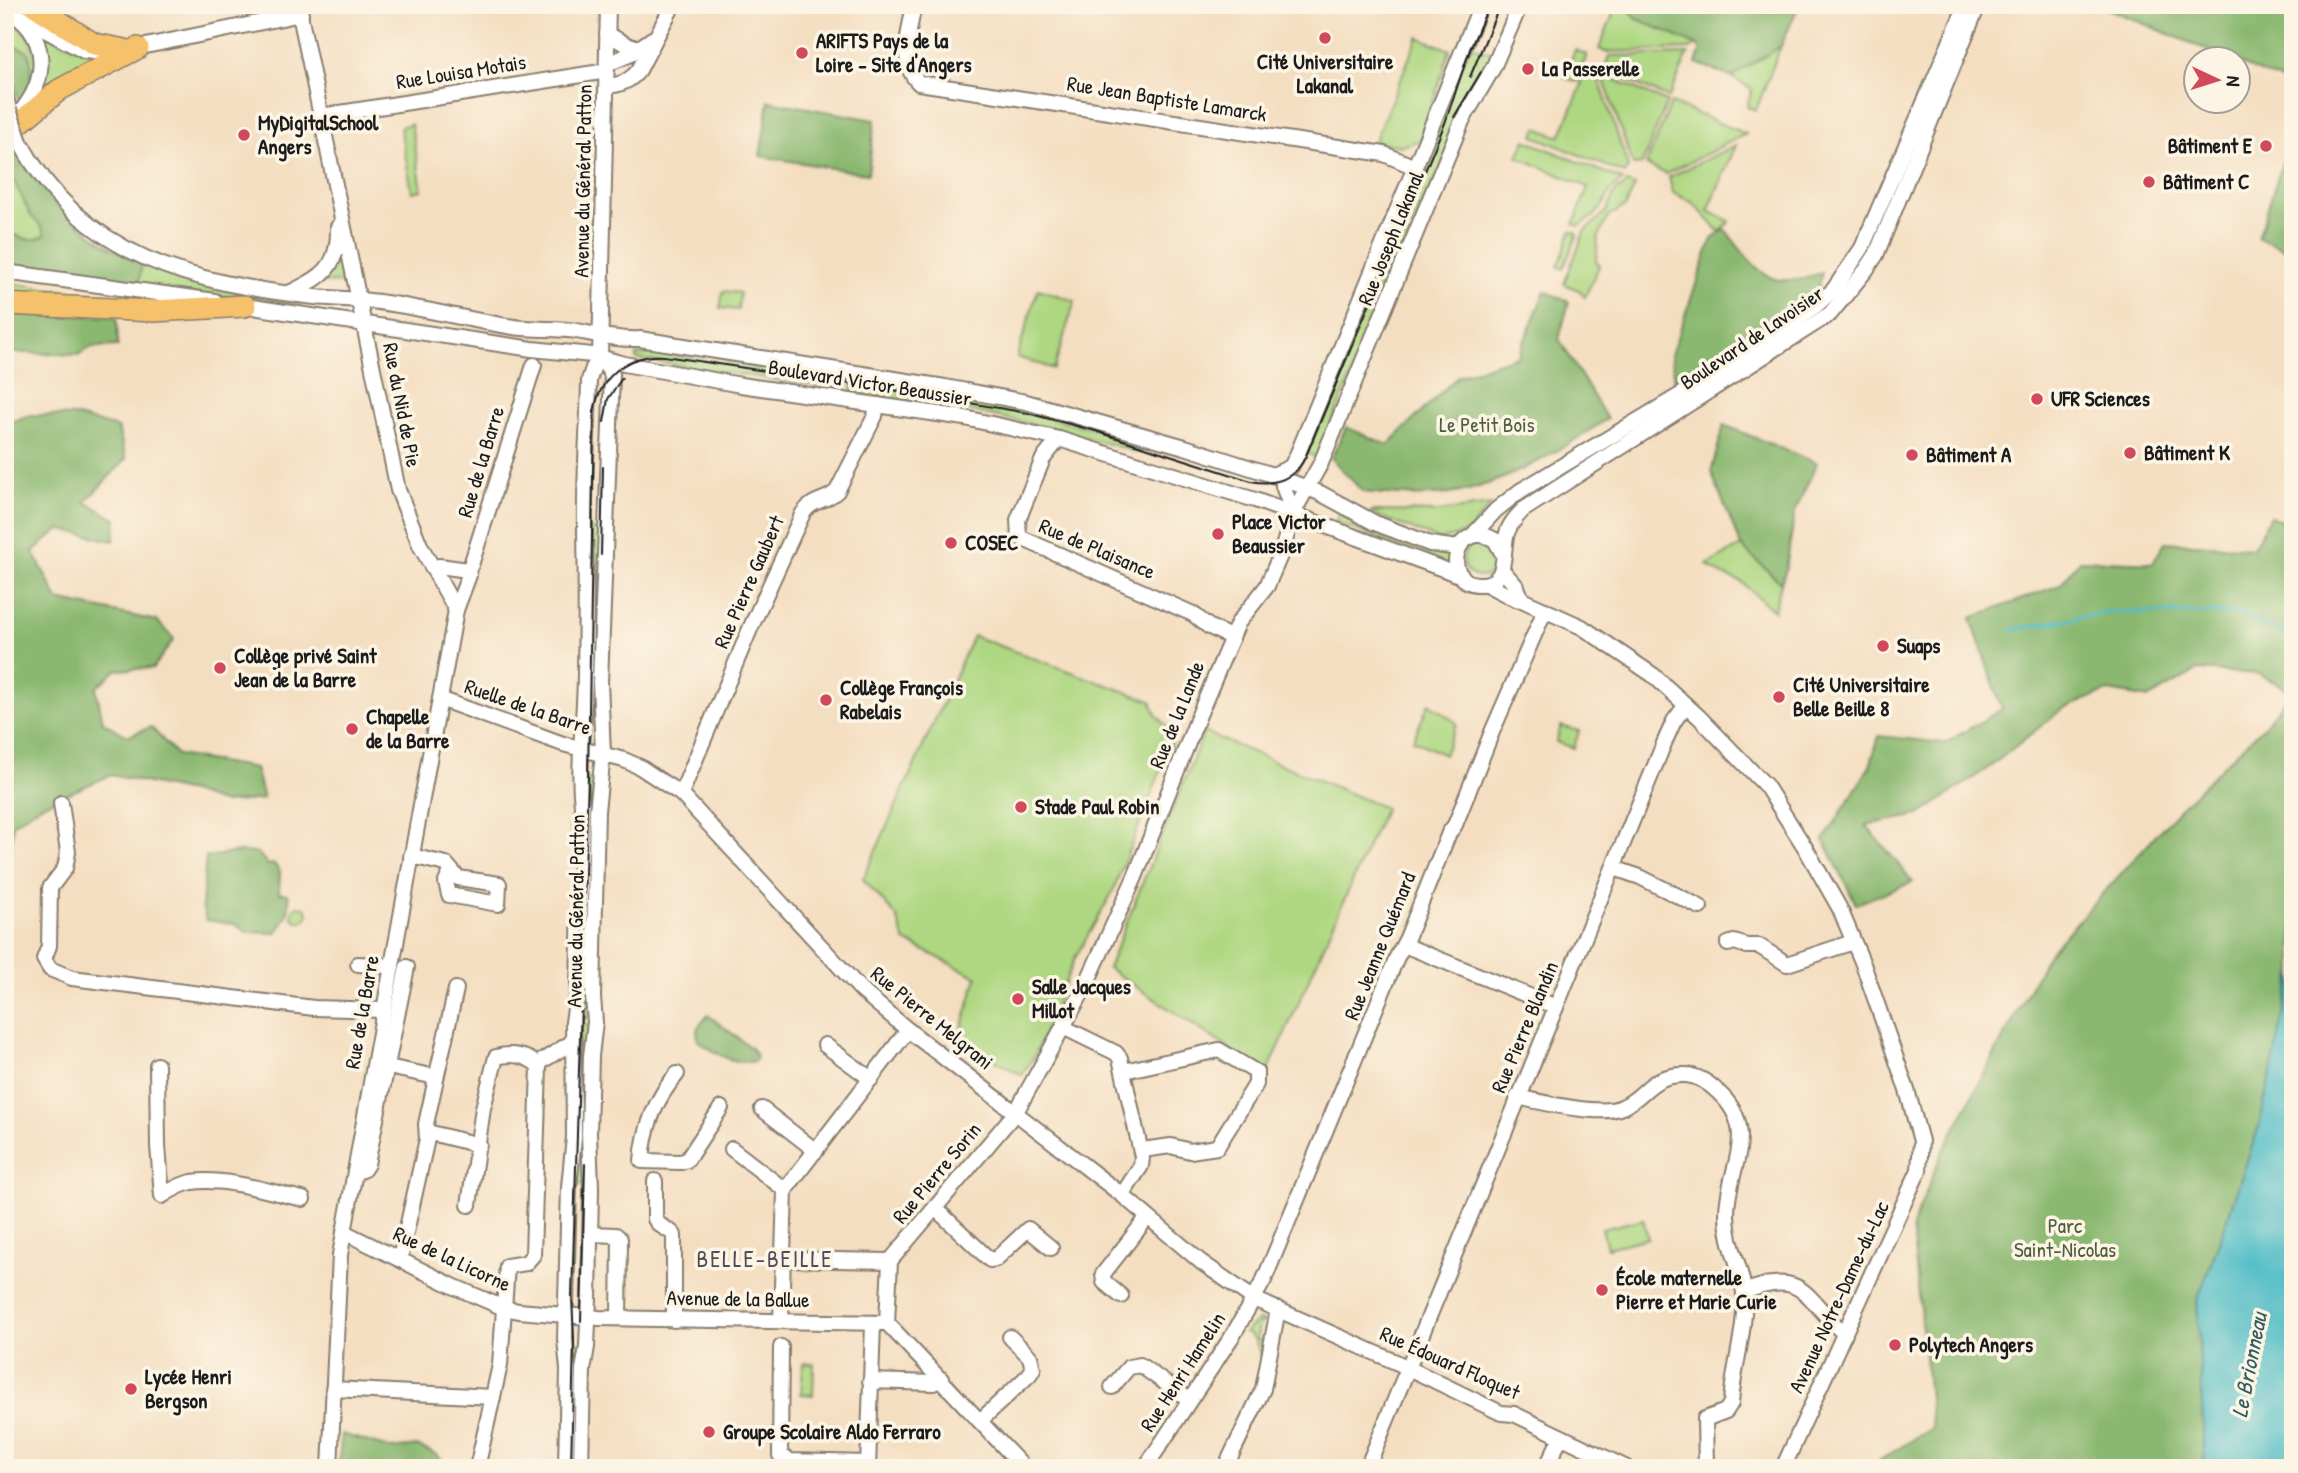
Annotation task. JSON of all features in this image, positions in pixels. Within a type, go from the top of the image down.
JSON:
[{"type":"highway","points":[[27,11],[94,44],[131,49]]},
{"type":"highway","points":[[13,139],[59,90],[131,49]]},
{"type":"highway","points":[[5,304],[154,311],[249,307]]},
{"type":"street","name":"Avenue du Général Patton","points":[[566,1468],[568,1370],[565,1339],[569,1187],[574,1138],[573,1021],[578,989],[582,806],[579,781],[585,696],[585,526],[589,380],[600,358],[608,5]]},
{"type":"street","points":[[658,33],[607,74],[625,83],[639,70],[673,5]]},
{"type":"street","name":"Rue Jean Baptiste Lamarck","points":[[914,5],[907,53],[913,77],[924,84],[1384,154],[1415,167]]},
{"type":"street","name":"Rue Joseph Lakanal","points":[[1282,474],[1415,167],[1481,5]]},
{"type":"street","name":"Rue Joseph Lakanal","points":[[1308,490],[1462,121],[1493,68],[1520,5]]},
{"type":"street","name":"Boulevard de Lavoisier","points":[[1471,537],[1496,510],[1520,491],[1727,367],[1817,305],[1834,289],[1862,248],[1966,5]]},
{"type":"street","name":"Boulevard de Lavoisier","points":[[1503,563],[1508,530],[1523,510],[1755,365],[1830,314],[1851,290],[1876,255],[1978,5]]},
{"type":"street","points":[[131,49],[301,8]]},
{"type":"street","name":"Rue du Nid de Pie","points":[[301,8],[302,28],[398,490],[432,568],[456,610]]},
{"type":"street","points":[[5,9],[27,11],[41,64],[39,84],[30,100],[5,128]]},
{"type":"street","points":[[607,34],[631,47],[643,47]]},
{"type":"street","points":[[629,55],[636,60],[639,70]]},
{"type":"street","name":"Rue Louisa Motais","points":[[321,116],[607,74]]},
{"type":"street","name":"Boulevard Victor Beaussier","points":[[5,94],[13,139],[38,172],[78,216],[128,250],[183,273],[223,284],[378,302],[516,327],[640,339],[1026,402],[1282,474],[1375,523],[1430,544],[1458,548]]},
{"type":"street","name":"Rue du Nid de Pie","points":[[289,293],[323,275],[335,258],[339,246],[337,198]]},
{"type":"street","name":"Boulevard Victor Beaussier","points":[[5,272],[600,358],[741,385],[965,418],[1059,439],[1145,464],[1293,513],[1462,576]]},
{"type":"street","name":"Boulevard Victor Beaussier","points":[[249,307],[278,305],[354,312],[360,307],[360,300]]},
{"type":"street","name":"Avenue du Général Patton","points":[[581,1468],[583,1370],[588,1317],[597,811],[603,754],[600,682],[612,374],[600,358]]},
{"type":"street","name":"Rue de la Barre","points":[[330,1468],[336,1298],[344,1232],[361,1168],[384,1010],[419,808],[456,610],[470,575],[468,570],[534,365]]},
{"type":"street","name":"Rue Pierre Gaubert","points":[[681,794],[750,629],[803,513],[814,502],[834,494],[866,433],[877,405]]},
{"type":"street","points":[[1037,434],[1043,459]]},
{"type":"street","name":"Rue de Plaisance","points":[[1059,439],[1043,459],[1018,520],[1018,537],[1193,614],[1208,626],[1232,638]]},
{"type":"street","points":[[1282,474],[1283,486],[1293,513]]},
{"type":"street","name":"Rue de la Lande","points":[[1016,1112],[1100,957],[1238,623],[1267,586],[1282,551],[1293,513],[1308,490]]},
{"type":"street","points":[[1522,600],[1503,563],[1495,540],[1484,535],[1471,537],[1458,548],[1456,563],[1462,576],[1470,582],[1486,584],[1582,627],[1653,675],[1686,705],[1766,786],[1827,885],[1853,942],[1787,964],[1759,946],[1734,942],[1728,944]]},
{"type":"street","points":[[1486,584],[1497,577],[1503,563]]},
{"type":"street","points":[[432,568],[439,566],[468,570]]},
{"type":"street","name":"Rue Jeanne Quémard","points":[[1254,1299],[1285,1233],[1396,959],[1545,610]]},
{"type":"street","name":"Ruelle de la Barre","points":[[440,699],[563,744],[603,754]]},
{"type":"street","name":"Rue Pierre Blandin","points":[[1367,1468],[1517,1097],[1614,868],[1615,859],[1674,721],[1686,705]]},
{"type":"street","name":"Rue Pierre Melgrani","points":[[603,754],[640,767],[681,794],[862,991],[908,1030],[1122,1195],[1201,1262],[1254,1299]]},
{"type":"street","points":[[61,803],[68,852],[65,869],[50,888],[49,946],[44,959],[50,969],[72,978],[314,1009],[384,1010]]},
{"type":"street","points":[[411,856],[446,864],[451,872]]},
{"type":"street","points":[[1614,868],[1640,877],[1700,907]]},
{"type":"street","name":"Avenue Notre-Dame-du-Lac","points":[[1783,1468],[1919,1170],[1921,1141],[1895,1050],[1853,942]]},
{"type":"street","points":[[1404,945],[1556,1007]]},
{"type":"street","points":[[358,964],[392,966]]},
{"type":"street","points":[[361,1168],[388,1067],[407,967]]},
{"type":"street","points":[[400,1259],[456,989]]},
{"type":"street","points":[[1063,1027],[1116,1053],[1124,1070],[1142,1150],[1141,1167],[1122,1195]]},
{"type":"street","points":[[781,1321],[785,1190],[908,1030]]},
{"type":"street","points":[[477,1468],[500,1365],[508,1266],[526,1263],[533,1255],[539,1066],[542,1061],[574,1041]]},
{"type":"street","points":[[825,1045],[871,1079]]},
{"type":"street","points":[[1124,1070],[1219,1050],[1256,1072],[1256,1084],[1217,1147],[1190,1151],[1171,1146],[1142,1150]]},
{"type":"street","points":[[469,1205],[483,1108],[496,1057],[505,1055],[531,1058],[539,1066]]},
{"type":"street","points":[[157,1065],[162,1196],[191,1182],[204,1182],[303,1199]]},
{"type":"street","points":[[388,1067],[436,1077]]},
{"type":"street","points":[[677,1074],[661,1096],[646,1131],[642,1161],[687,1160],[721,1108]]},
{"type":"street","points":[[1517,1097],[1610,1111],[1628,1104],[1662,1078],[1689,1075],[1703,1079],[1728,1101],[1739,1124],[1740,1156],[1729,1190],[1727,1225],[1744,1293],[1731,1403],[1726,1411],[1705,1419],[1706,1468]]},
{"type":"street","points":[[762,1109],[816,1150]]},
{"type":"street","name":"Rue Pierre Sorin","points":[[890,1261],[1016,1112]]},
{"type":"street","points":[[427,1132],[479,1145]]},
{"type":"street","points":[[732,1149],[785,1190]]},
{"type":"street","points":[[654,1181],[655,1219],[674,1235],[674,1320]]},
{"type":"street","points":[[935,1208],[990,1261],[996,1259],[1028,1229],[1051,1248]]},
{"type":"street","points":[[1121,1296],[1106,1285],[1103,1274],[1147,1218]]},
{"type":"street","name":"Rue de la Licorne","points":[[344,1232],[503,1308],[588,1317]]},
{"type":"street","points":[[590,1234],[616,1235],[620,1238],[619,1318]]},
{"type":"street","points":[[781,1347],[780,1455],[789,1461],[868,1465],[870,1381],[890,1261],[782,1258]]},
{"type":"street","points":[[1744,1293],[1772,1283],[1786,1283],[1801,1288],[1845,1334]]},
{"type":"street","name":"Rue Édouard Floquet","points":[[1254,1299],[1501,1413],[1514,1414],[1627,1468]]},
{"type":"street","name":"Rue Henri Hamelin","points":[[1145,1468],[1254,1299]]},
{"type":"street","points":[[1225,1468],[1264,1389],[1278,1309]]},
{"type":"street","name":"Avenue de la Ballue","points":[[588,1317],[880,1323]]},
{"type":"street","points":[[880,1323],[941,1379],[1024,1468]]},
{"type":"street","points":[[981,1420],[1029,1375],[1032,1369],[1030,1357],[1010,1337]]},
{"type":"street","points":[[1112,1387],[1129,1367],[1140,1365],[1189,1400]]},
{"type":"street","points":[[870,1381],[934,1383],[941,1379]]},
{"type":"street","points":[[333,1389],[494,1397]]},
{"type":"street","points":[[1546,1468],[1561,1437]]},
{"type":"green space","points":[[1601,5],[1627,5],[1635,18],[1696,45],[1690,49],[1605,52],[1599,49],[1614,12]]},
{"type":"green space","points":[[1627,5],[1799,5],[1781,46],[1731,77],[1696,63],[1701,50],[1696,45],[1635,18]]},
{"type":"green space","points":[[2099,5],[2293,5],[2293,86],[2252,69],[2252,46],[2198,46]]},
{"type":"green space","points":[[5,13],[29,37],[38,67],[21,107],[5,49]]},
{"type":"green space","points":[[39,32],[101,57],[41,96],[47,66]]},
{"type":"green space","points":[[1418,37],[1450,50],[1420,140],[1402,146],[1374,142]]},
{"type":"green space","points":[[1469,44],[1494,54],[1412,228],[1398,222]]},
{"type":"green space","points":[[1781,46],[1756,110],[1747,107],[1752,89],[1731,77]]},
{"type":"green space","points":[[16,47],[28,51],[32,72],[22,104],[18,99],[9,55],[10,49]]},
{"type":"green space","points":[[1575,50],[1587,55],[1576,82],[1564,77]]},
{"type":"green space","points":[[1688,54],[1669,98],[1604,70],[1609,56]]},
{"type":"green space","points":[[1585,71],[1598,76],[1628,167],[1625,174],[1534,136],[1537,128],[1560,137]]},
{"type":"green space","points":[[1602,74],[1667,102],[1642,164],[1633,165]]},
{"type":"green space","points":[[769,101],[875,120],[868,174],[760,156]]},
{"type":"green space","points":[[1671,103],[1746,134],[1666,174],[1646,165]]},
{"type":"green space","points":[[411,124],[422,190],[412,192],[400,127]]},
{"type":"green space","points":[[2293,130],[2293,253],[2258,238]]},
{"type":"green space","points":[[11,138],[22,162],[49,196],[76,222],[104,243],[134,260],[197,282],[301,301],[301,304],[251,301],[225,296],[223,299],[5,264],[5,143]]},
{"type":"green space","points":[[1525,140],[1623,180],[1612,189],[1594,216],[1579,226],[1574,224],[1588,187],[1518,157]]},
{"type":"green space","points":[[1736,145],[1708,211],[1730,221],[1720,232],[1692,202],[1673,193],[1669,177]]},
{"type":"green space","points":[[5,146],[14,148],[39,184],[69,216],[103,242],[142,263],[139,282],[131,285],[5,264],[5,231],[30,239],[45,235],[41,226],[31,216],[15,183],[5,176]]},
{"type":"green space","points":[[1628,183],[1635,186],[1626,206],[1609,216],[1598,238],[1596,262],[1600,264],[1585,297],[1579,290],[1564,284],[1584,232],[1606,212],[1615,192]]},
{"type":"green space","points":[[1395,229],[1410,235],[1317,458],[1302,451]]},
{"type":"green space","points":[[1725,229],[1746,256],[1766,275],[1778,280],[1791,280],[1822,273],[1818,289],[1675,382],[1671,355],[1712,239]]},
{"type":"green space","points":[[1571,231],[1576,232],[1577,236],[1563,269],[1558,267]]},
{"type":"green space","points":[[342,254],[348,282],[321,283]]},
{"type":"green space","points":[[5,282],[151,304],[5,299]]},
{"type":"green space","points":[[1038,289],[1075,301],[1054,369],[1017,357]]},
{"type":"green space","points":[[723,291],[740,293],[738,310],[720,308]]},
{"type":"green space","name":"Le Petit Bois","points":[[1545,291],[1569,302],[1559,339],[1607,419],[1526,468],[1491,483],[1446,494],[1363,492],[1331,458],[1346,427],[1388,445],[1458,376],[1518,356]]},
{"type":"green space","points":[[26,313],[117,317],[118,346],[92,347],[78,355],[5,352],[5,316]]},
{"type":"green space","points":[[656,353],[847,380],[845,390],[636,359],[637,355]]},
{"type":"green space","points":[[853,381],[999,406],[1070,422],[1142,443],[1139,453],[997,416],[852,392]]},
{"type":"green space","points":[[30,415],[74,416],[118,428],[126,459],[85,502],[116,519],[114,541],[60,529],[33,551],[58,600],[157,621],[174,639],[153,668],[116,670],[96,688],[103,722],[128,736],[151,727],[177,755],[255,768],[263,799],[224,803],[191,792],[111,775],[39,806],[13,824],[5,927],[5,424]]},
{"type":"green space","points":[[1724,425],[1817,463],[1795,511],[1786,569],[1781,583],[1741,546],[1711,472]]},
{"type":"green space","points":[[1491,505],[1468,532],[1440,540],[1370,513],[1437,512]]},
{"type":"green space","points":[[1339,513],[1439,553],[1451,552],[1451,567],[1335,522]]},
{"type":"green space","name":"Parc Saint-Nicolas","points":[[2270,516],[2293,525],[2293,972],[2260,1123],[2197,1301],[2205,1468],[1867,1468],[1932,1428],[1912,1227],[1941,1155],[2048,954],[2185,803],[2264,726],[2291,691],[2259,674],[2198,670],[2149,698],[2108,691],[2062,709],[1991,766],[1919,815],[1866,825],[1913,882],[1856,904],[1824,840],[1870,766],[1879,736],[1945,743],[2002,709],[1971,618],[2060,585],[2080,560],[2153,563],[2165,542],[2253,548]]},
{"type":"green space","points":[[589,529],[604,530],[597,725],[587,725]]},
{"type":"green space","points":[[1480,543],[1492,548],[1497,560],[1492,572],[1480,577],[1468,572],[1463,560],[1468,548]]},
{"type":"green space","points":[[1741,546],[1781,583],[1774,611],[1740,581],[1707,565]]},
{"type":"green space","name":"Stade Paul Robin","points":[[973,636],[1151,701],[1157,716],[1175,735],[1112,893],[1075,958],[1035,1055],[1022,1075],[958,1041],[977,977],[905,941],[897,917],[863,879]]},
{"type":"green space","points":[[1429,703],[1457,723],[1444,755],[1413,740]]},
{"type":"green space","points":[[1561,726],[1579,731],[1574,748],[1556,742]]},
{"type":"green space","points":[[1204,732],[1385,808],[1267,1074],[1108,968]]},
{"type":"green space","points":[[585,779],[595,779],[590,1018],[579,1018]]},
{"type":"green space","points":[[239,852],[258,853],[268,865],[274,864],[280,871],[279,893],[288,894],[289,905],[285,919],[276,933],[247,932],[235,924],[206,920],[202,906],[206,857]]},
{"type":"green space","points":[[300,906],[308,914],[300,922],[292,914]]},
{"type":"green space","points":[[708,1015],[751,1048],[757,1057],[755,1061],[732,1060],[698,1041],[697,1029]]},
{"type":"green space","points":[[579,1025],[589,1025],[588,1185],[572,1184]]},
{"type":"green space","points":[[1643,1219],[1648,1238],[1607,1248],[1602,1229]]},
{"type":"green space","points":[[1258,1320],[1269,1322],[1259,1323],[1257,1340],[1266,1341],[1265,1349],[1261,1350],[1261,1358],[1252,1337],[1244,1333]]},
{"type":"green space","points":[[571,1342],[581,1342],[578,1468],[568,1468]]},
{"type":"green space","points":[[803,1363],[814,1364],[813,1395],[801,1394]]},
{"type":"green space","points":[[342,1434],[392,1449],[417,1446],[436,1454],[447,1468],[338,1468]]},
{"type":"water","name":"Le Brionneau","points":[[2293,972],[2293,1468],[2205,1468],[2197,1301],[2260,1123]]},
{"type":"waterway","points":[[2012,630],[2107,612],[2238,613],[2293,636]]},
{"type":"tram line","points":[[571,1468],[574,1339],[572,1297],[588,776],[594,412],[602,388],[609,378],[627,363],[651,356],[664,356],[1027,413],[1092,430],[1251,481],[1283,479],[1296,470],[1306,456],[1445,123],[1470,49],[1489,5]]},
{"type":"tram line","points":[[1470,77],[1500,5]]},
{"type":"tram line","points":[[1454,117],[1481,72]]},
{"type":"tram line","points":[[604,422],[608,399],[622,378]]},
{"type":"tram line","points":[[601,555],[603,467]]},
{"type":"tram line","points":[[581,1321],[585,1164]]},
{"type":"place","name":"Cité Universitaire Lakanal","points":[[1325,38]]},
{"type":"place","name":"ARIFTS Pays de la Loire - Site d'Angers","points":[[802,53]]},
{"type":"place","name":"La Passerelle","points":[[1528,69]]},
{"type":"place","name":"MyDigitalSchool Angers","points":[[244,135]]},
{"type":"place","name":"Bâtiment E","points":[[2266,146]]},
{"type":"place","name":"Bâtiment C","points":[[2149,182]]},
{"type":"place","name":"UFR Sciences","points":[[2037,399]]},
{"type":"place","name":"Bâtiment K","points":[[2130,453]]},
{"type":"place","name":"Bâtiment A","points":[[1912,455]]},
{"type":"place","name":"Place Victor Beaussier","points":[[1218,534]]},
{"type":"place","name":"COSEC","points":[[951,543]]},
{"type":"place","name":"Suaps","points":[[1883,646]]},
{"type":"place","name":"Collège privé Saint Jean de la Barre","points":[[220,668]]},
{"type":"place","name":"Cité Universitaire Belle Beille 8","points":[[1779,697]]},
{"type":"place","name":"Collège François Rabelais","points":[[826,700]]},
{"type":"place","name":"Chapelle de la Barre","points":[[352,729]]},
{"type":"place","name":"Stade Paul Robin","points":[[1021,807]]},
{"type":"place","name":"Salle Jacques Millot","points":[[1018,999]]},
{"type":"place","name":"École maternelle Pierre et Marie Curie","points":[[1602,1290]]},
{"type":"place","name":"Polytech Angers","points":[[1895,1345]]},
{"type":"place","name":"Lycée Henri Bergson","points":[[131,1389]]},
{"type":"place","name":"Groupe Scolaire Aldo Ferraro","points":[[709,1432]]},
{"type":"district","name":"BELLE-BEILLE","points":[[765,1259]]}]
